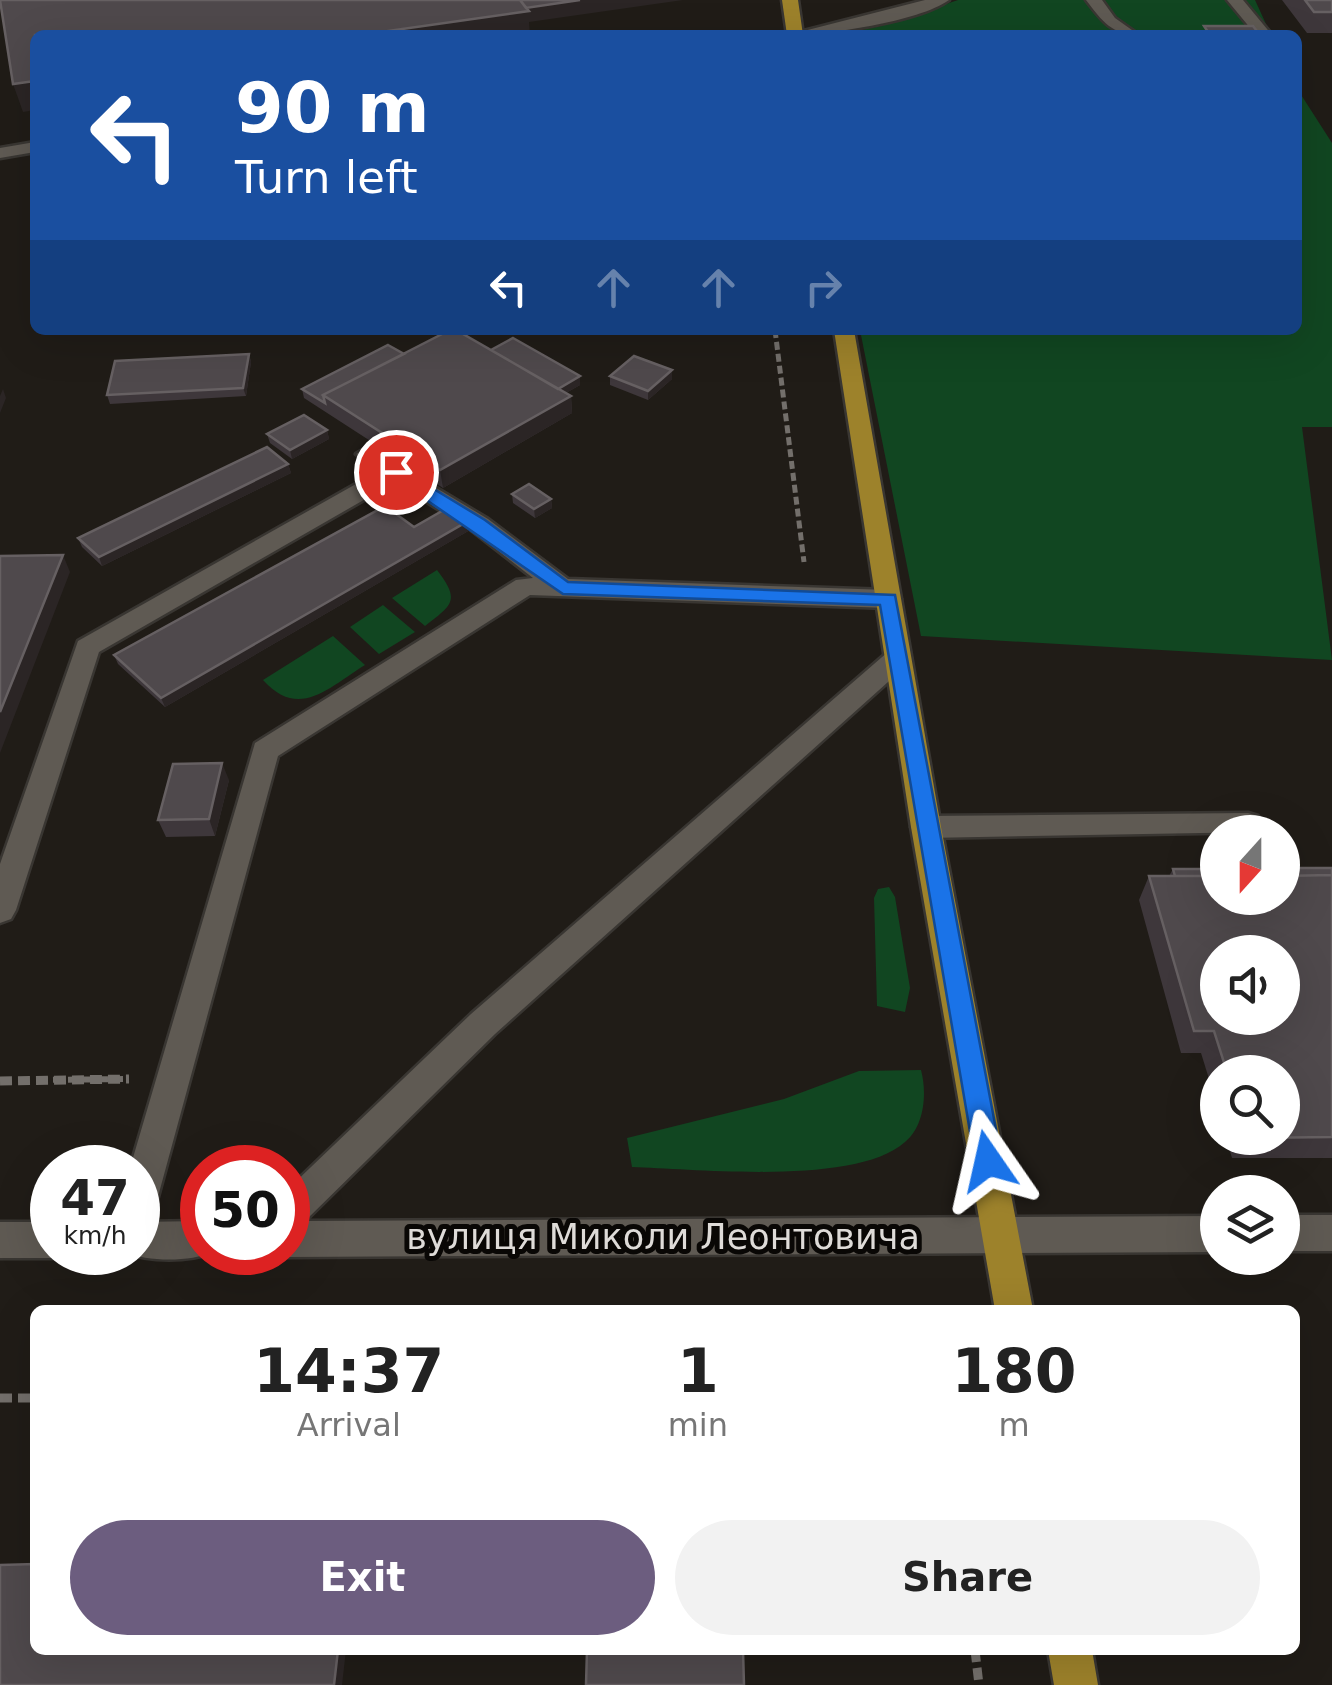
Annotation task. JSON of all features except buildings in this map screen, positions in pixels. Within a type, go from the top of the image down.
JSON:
[{"type":"main road","points":[[790,0],[794,30]]},
{"type":"main road","points":[[845,335],[926,826],[1013,1305]]},
{"type":"main road","points":[[1071,1655],[1076,1685]]},
{"type":"street","points":[[822,30],[877,20],[940,0]]},
{"type":"street","points":[[1094,0],[1110,21],[1124,30]]},
{"type":"street","points":[[1234,0],[1260,30]]},
{"type":"street","points":[[0,152],[30,148]]},
{"type":"street","points":[[368,454],[479,524],[563,588]]},
{"type":"street","points":[[0,910],[87,647],[396,472]]},
{"type":"street","points":[[156,1145],[266,750],[525,586],[888,599]]},
{"type":"street","points":[[310,1192],[483,1024],[898,658]]},
{"type":"street","points":[[926,826],[1200,824]]},
{"type":"street","points":[[1300,1234],[1332,1233]]},
{"type":"street","name":"вулиця Миколи Леонтовича","points":[[310,1239],[1200,1234]]},
{"type":"street","points":[[0,1240],[30,1240]]},
{"type":"path","points":[[776,335],[808,596]]},
{"type":"path","points":[[0,1081],[176,1079]]},
{"type":"path","points":[[0,1398],[30,1398]]},
{"type":"path","points":[[976,1655],[979,1685]]},
{"type":"green space","points":[[958,0],[1255,0],[1269,30],[861,30]]},
{"type":"green space","points":[[1302,96],[1332,143],[1332,427],[1302,427],[1332,660],[921,636],[861,335],[1302,335]]},
{"type":"green space","points":[[437,570],[449,589],[450,602],[425,626],[392,598]]},
{"type":"green space","points":[[383,605],[415,632],[379,654],[350,627]]},
{"type":"green space","points":[[333,636],[365,665],[326,690],[301,699],[276,692],[263,680]]},
{"type":"green space","points":[[889,887],[895,897],[910,988],[905,1012],[877,1006],[874,898],[878,889]]},
{"type":"green space","points":[[921,1070],[924,1098],[917,1127],[905,1142],[882,1156],[851,1165],[774,1172],[632,1167],[627,1138],[784,1099],[859,1071]]},
{"type":"route","points":[[396,472],[479,524],[563,588],[888,599],[988,1161]]}]
